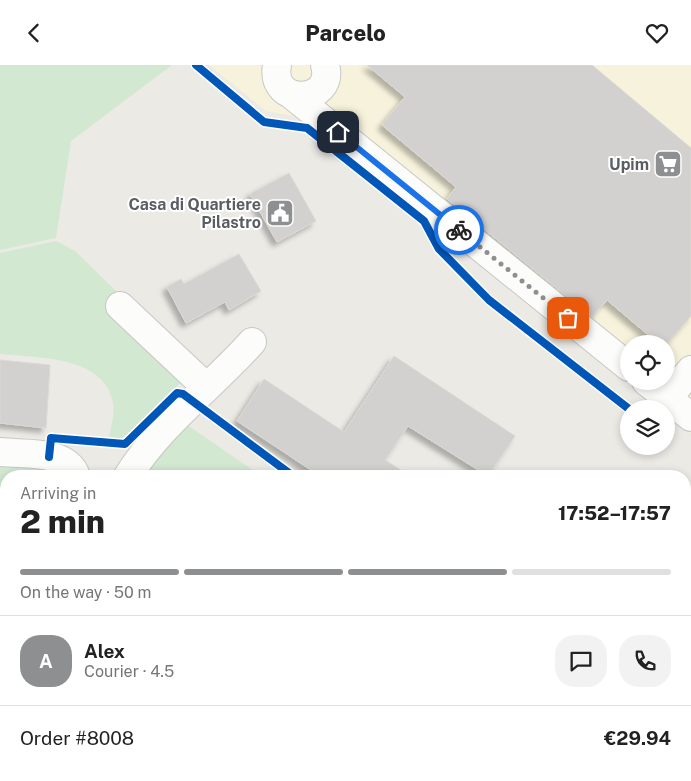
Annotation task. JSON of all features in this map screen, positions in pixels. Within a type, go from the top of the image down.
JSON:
[{"type":"street","points":[[257,65],[283,81],[620,360]]},
{"type":"street","points":[[283,81],[301,97],[317,91],[326,77],[325,65]]},
{"type":"street","points":[[120,306],[206,387]]},
{"type":"street","points":[[132,470],[142,453],[252,342]]},
{"type":"street","points":[[668,399],[691,370]]},
{"type":"street","points":[[657,390],[691,417]]},
{"type":"street","points":[[0,452],[59,458],[72,466],[74,470]]},
{"type":"shaded area","points":[[209,65],[691,65],[691,433],[675,419],[675,400],[653,400],[641,390],[675,390],[675,335],[620,335],[620,372],[313,120],[266,111]]},
{"type":"green space","points":[[0,65],[172,65],[71,141],[56,238],[0,250]]},
{"type":"green space","points":[[56,241],[75,251],[195,368],[125,439],[109,438],[113,403],[107,387],[97,376],[83,367],[67,362],[0,354],[0,253]]},
{"type":"green space","points":[[186,424],[252,470],[148,470],[162,448]]},
{"type":"green space","points":[[0,458],[57,464],[63,470],[0,470]]},
{"type":"building","points":[[367,65],[592,65],[691,148],[691,316],[675,335],[648,335],[607,300],[592,317],[447,199],[456,187],[382,125],[405,97]]},
{"type":"building","points":[[289,173],[316,221],[277,242],[250,194]]},
{"type":"building","points":[[239,254],[261,291],[229,310],[225,302],[186,323],[167,287],[181,279],[184,284]]},
{"type":"building","points":[[394,356],[515,436],[492,470],[478,470],[408,426],[385,460],[401,470],[311,470],[237,421],[264,379],[344,432]]},
{"type":"building","points":[[0,360],[50,365],[46,428],[0,423]]},
{"type":"cycle path","points":[[196,65],[264,122],[307,128],[424,221],[439,249],[489,300],[620,402]]},
{"type":"cycle path","points":[[49,457],[51,438],[125,444],[177,393],[183,394],[285,470]]},
{"type":"way so far","points":[[459,230],[568,318]]},
{"type":"place","name":"Upim","points":[[668,164]]},
{"type":"place","name":"Casa di Quartiere Pilastro","points":[[280,213]]},
{"type":"route","points":[[338,132],[459,230]]}]
